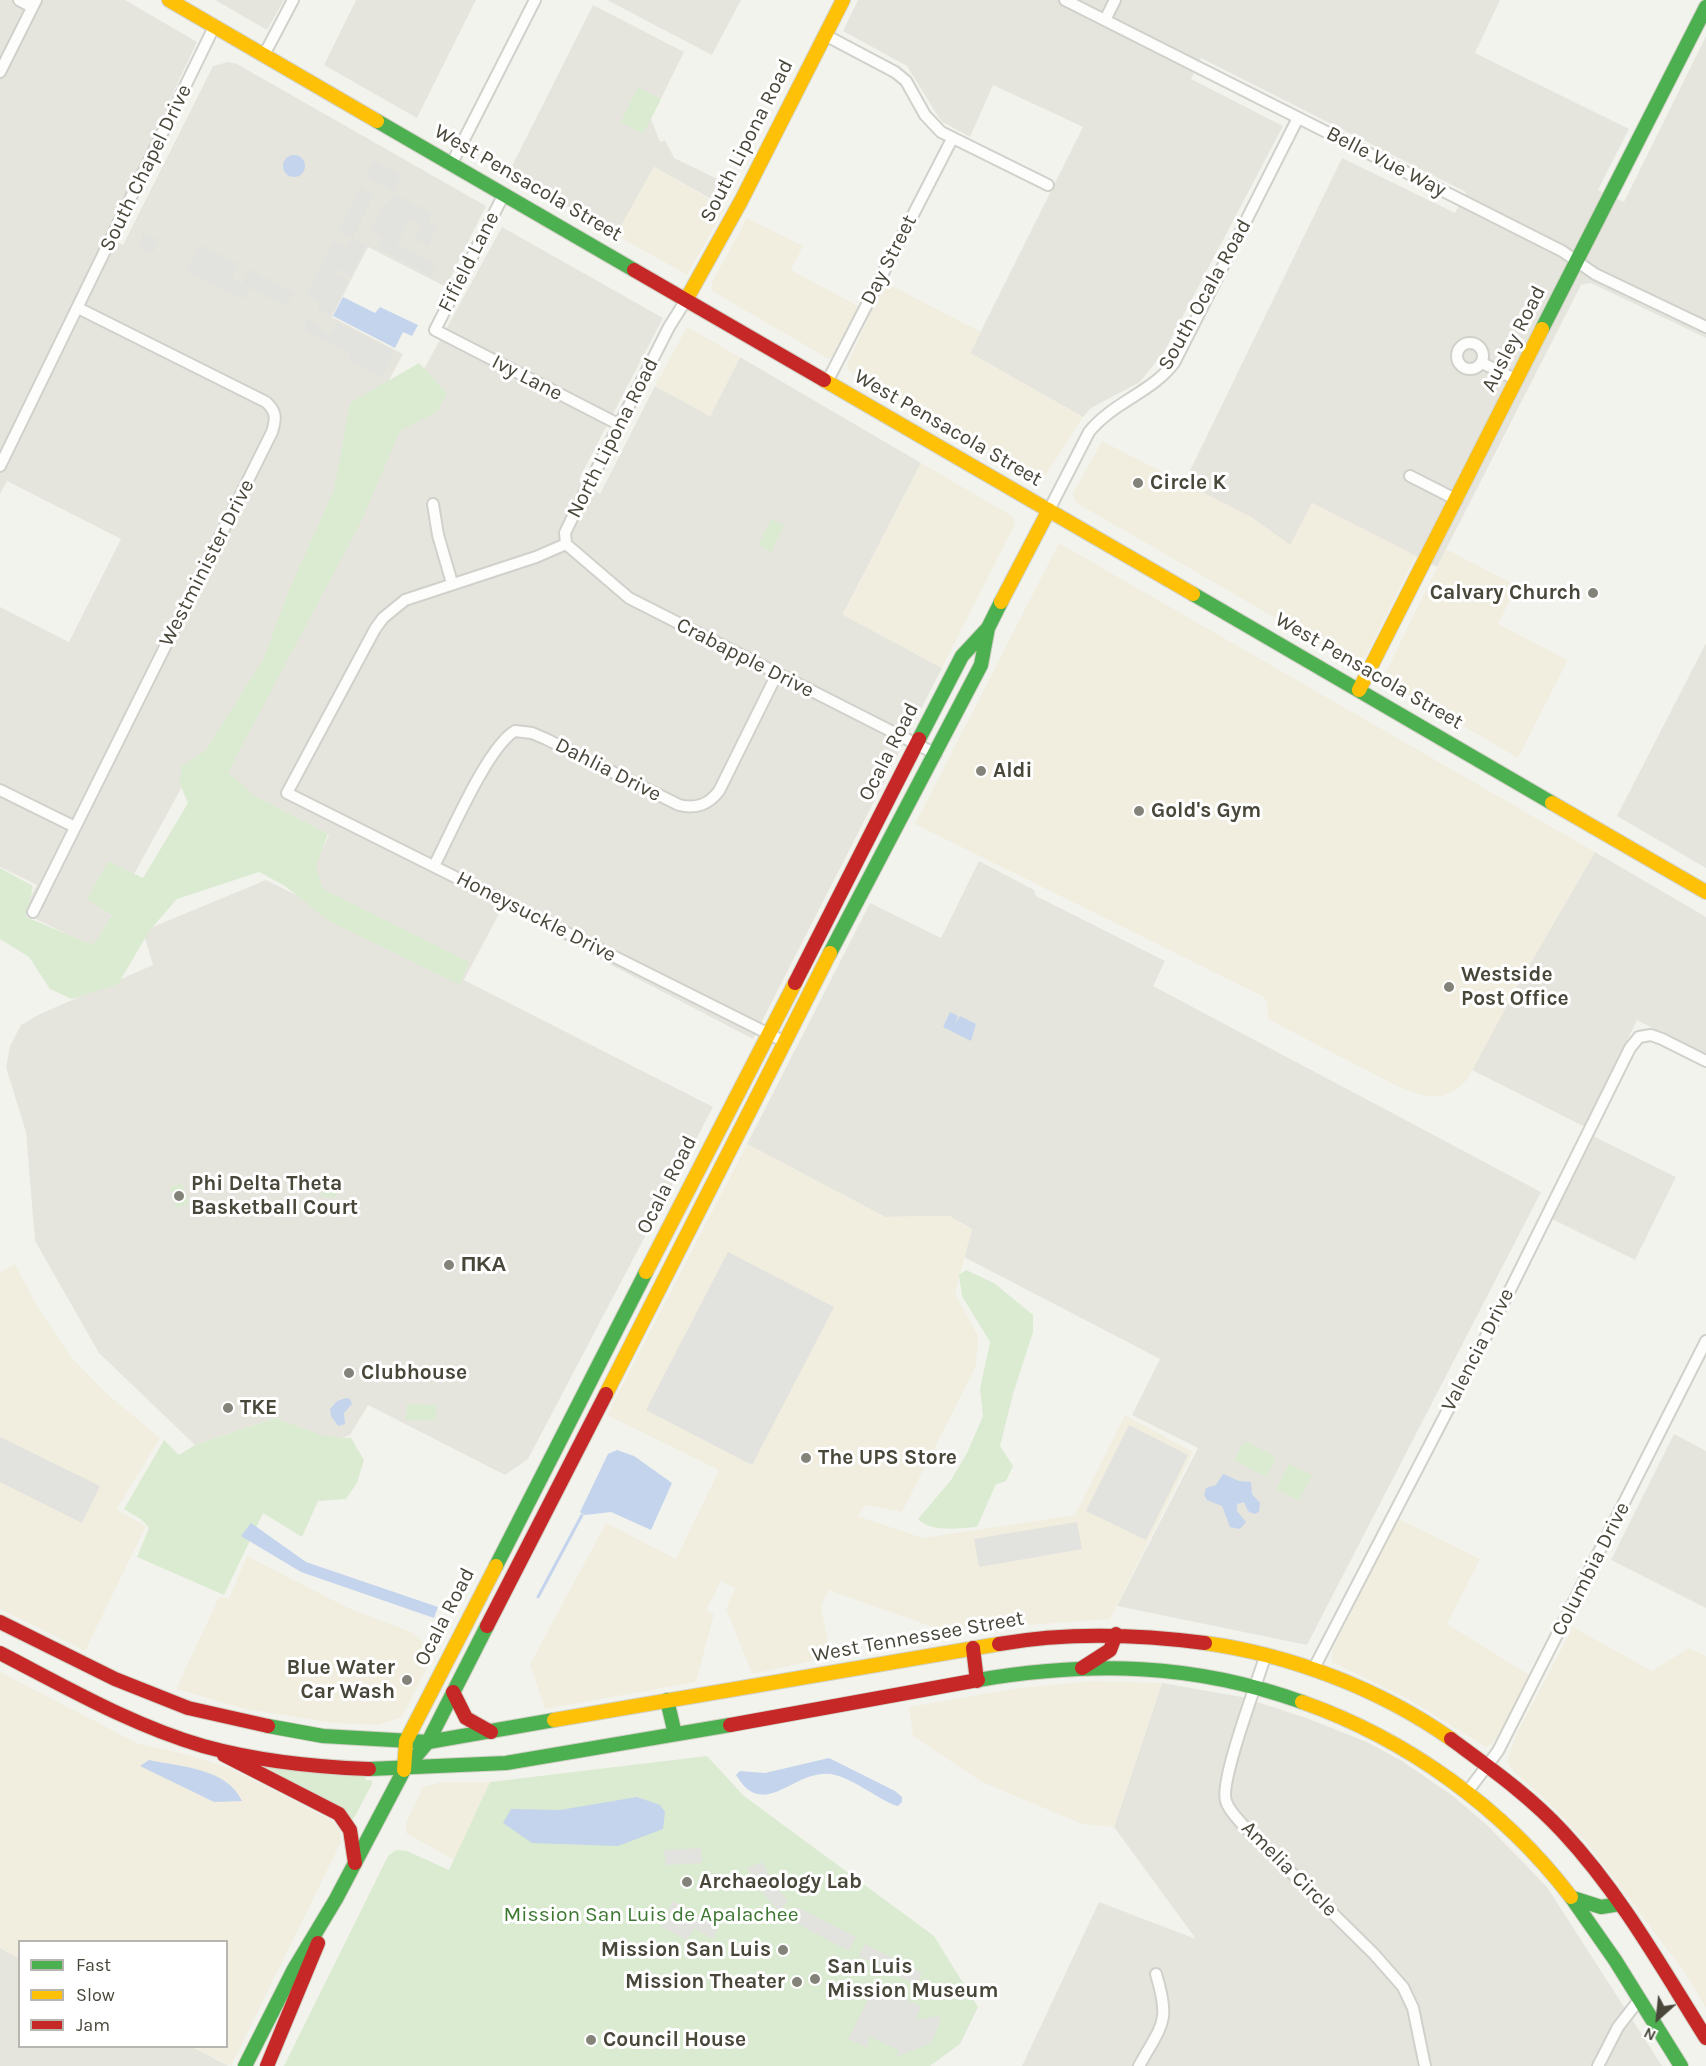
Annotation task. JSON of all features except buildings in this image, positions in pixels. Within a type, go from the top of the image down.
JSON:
[{"type":"main road","name":"West Pensacola Street","points":[[169,0],[1706,892]]},
{"type":"main road","name":"South Lipona Road","points":[[686,300],[741,201],[843,0]]},
{"type":"main road","name":"Ausley Road","points":[[1359,690],[1706,7]]},
{"type":"main road","name":"Ocala Road","points":[[404,1770],[406,1741],[768,1032],[962,656],[988,628],[1049,510]]},
{"type":"main road","name":"Ocala Road","points":[[248,2065],[404,1770],[428,1742],[981,665],[988,628]]},
{"type":"main road","name":"West Tennessee Street","points":[[0,1623],[48,1646],[128,1701],[207,1747],[305,1765],[404,1770],[506,1762],[977,1681],[1081,1668],[1184,1673],[1256,1687],[1307,1702],[1368,1728],[1416,1755],[1468,1791],[1541,1860],[1572,1898],[1681,2066]]},
{"type":"main road","name":"West Tennessee Street","points":[[0,1653],[36,1671],[128,1701],[188,1708],[280,1729],[352,1739],[428,1742],[1034,1638],[1116,1634],[1192,1639],[1266,1654],[1314,1668],[1400,1706],[1454,1738],[1520,1792],[1568,1838],[1620,1904],[1706,2038]]},
{"type":"main road","points":[[1081,1668],[1110,1650],[1116,1634]]},
{"type":"main road","points":[[36,1671],[48,1646]]},
{"type":"main road","points":[[973,1648],[977,1681]]},
{"type":"main road","points":[[453,1692],[466,1718],[491,1732]]},
{"type":"main road","points":[[667,1700],[675,1734]]},
{"type":"main road","points":[[207,1747],[339,1814],[351,1830],[355,1863]]},
{"type":"main road","points":[[1572,1898],[1598,1908],[1610,1909],[1620,1904]]},
{"type":"main road","name":"Ocala Road","points":[[267,2066],[299,1972]]},
{"type":"street","points":[[0,72],[34,3],[19,0]]},
{"type":"street","points":[[264,55],[293,0]]},
{"type":"street","points":[[452,164],[535,0]]},
{"type":"street","name":"Belle Vue Way","points":[[1065,0],[1552,246],[1595,274],[1706,327]]},
{"type":"street","points":[[1105,20],[1115,0]]},
{"type":"street","name":"South Chapel Drive","points":[[0,466],[214,27]]},
{"type":"street","points":[[825,35],[900,77],[911,87],[934,126],[952,139],[1048,185]]},
{"type":"street","name":"South Ocala Road","points":[[1049,510],[1089,432],[1097,422],[1119,404],[1154,384],[1174,363],[1298,118]]},
{"type":"street","name":"Day Street","points":[[827,382],[952,139]]},
{"type":"street","name":"Fifield Lane","points":[[435,330],[504,194]]},
{"type":"street","name":"North Lipona Road","points":[[287,793],[383,618],[405,600],[536,557],[566,544],[565,533],[669,327],[686,300]]},
{"type":"street","name":"Westminister Drive","points":[[33,912],[276,421],[273,408],[266,402],[78,308]]},
{"type":"street","name":"Ivy Lane","points":[[435,330],[620,425]]},
{"type":"street","points":[[1482,363],[1517,380]]},
{"type":"street","points":[[1410,476],[1457,500]]},
{"type":"street","points":[[432,504],[452,583]]},
{"type":"street","name":"Crabapple Drive","points":[[566,544],[629,598],[936,754]]},
{"type":"street","name":"Dahlia Drive","points":[[434,866],[488,763],[502,743],[515,731],[532,733],[546,739],[679,805],[690,807],[702,805],[713,799],[719,791],[777,674]]},
{"type":"street","points":[[0,790],[75,827]]},
{"type":"street","name":"Honeysuckle Drive","points":[[287,793],[786,1042]]},
{"type":"street","name":"Valencia Drive","points":[[1314,1668],[1509,1292],[1630,1048],[1644,1035],[1662,1039],[1706,1061]]},
{"type":"street","name":"Columbia Drive","points":[[1468,1791],[1498,1751],[1660,1427],[1706,1341]]},
{"type":"street","points":[[474,1607],[491,1618]]},
{"type":"street","name":"Amelia Circle","points":[[1266,1654],[1225,1785],[1226,1802],[1242,1824],[1374,1954],[1403,1988],[1413,2008],[1425,2066]]},
{"type":"street","points":[[1139,2066],[1164,2021],[1164,2002],[1156,1974]]},
{"type":"street","points":[[1598,2066],[1618,2027],[1639,2000]]},
{"type":"shaded area","points":[[0,0],[125,0],[197,42],[106,236],[123,245],[213,66],[228,62],[237,64],[486,206],[446,287],[368,247],[332,317],[403,354],[389,380],[413,389],[502,227],[663,318],[579,479],[600,494],[655,386],[710,416],[740,357],[921,463],[843,614],[942,668],[753,1039],[502,908],[464,980],[713,1107],[528,1459],[505,1475],[368,1405],[350,1435],[333,1440],[275,1418],[195,1445],[99,1353],[35,1241],[26,1132],[6,1067],[10,1046],[21,1025],[40,1014],[153,965],[143,931],[266,880],[300,897],[329,835],[194,765],[94,947],[21,912],[37,885],[0,867],[0,607],[69,642],[121,539],[7,481],[0,494]]},
{"type":"shaded area","points":[[215,0],[284,0],[267,30]]},
{"type":"shaded area","points":[[356,0],[476,0],[417,118],[324,65]]},
{"type":"shaded area","points":[[607,0],[741,0],[712,55]]},
{"type":"shaded area","points":[[858,0],[1500,0],[1475,53],[1629,129],[1598,190],[1624,202],[1706,36],[1706,338],[1591,283],[1581,285],[1437,567],[1312,503],[1291,546],[1252,518],[1183,485],[1342,158],[1455,213],[1466,192],[1201,58],[1191,79],[1283,126],[1164,352],[1140,382],[1091,408],[1083,417],[970,353],[1083,127],[993,85],[970,137],[941,121],[907,66],[843,31]]},
{"type":"shaded area","points":[[593,5],[684,52],[651,119],[660,142],[665,140],[674,158],[730,185],[722,205],[654,167],[616,235],[509,172]]},
{"type":"shaded area","points":[[374,161],[401,176],[393,191],[366,176]]},
{"type":"shaded area","points":[[654,167],[725,208],[687,275],[616,235]]},
{"type":"shaded area","points":[[360,188],[374,195],[353,238],[338,231]]},
{"type":"shaded area","points":[[393,193],[432,213],[428,222],[437,226],[428,246],[414,239],[422,224],[411,218],[397,244],[436,264],[430,276],[377,248],[383,237],[371,230],[384,204],[387,206]]},
{"type":"shaded area","points":[[747,218],[803,246],[791,270],[860,307],[829,359],[712,291],[712,282]]},
{"type":"shaded area","points":[[144,232],[159,240],[153,253],[138,245]]},
{"type":"shaded area","points":[[352,239],[366,246],[351,276],[337,269],[334,274],[348,281],[331,316],[317,309],[320,302],[306,295],[333,241],[347,248]]},
{"type":"shaded area","points":[[201,245],[239,264],[232,278],[242,284],[250,269],[293,293],[285,306],[250,288],[243,299],[187,271]]},
{"type":"shaded area","points":[[884,282],[981,332],[970,353],[1083,417],[1042,481],[847,369]]},
{"type":"shaded area","points":[[307,318],[330,335],[337,323],[394,351],[382,377],[348,360],[351,353],[304,330]]},
{"type":"shaded area","points":[[687,327],[740,357],[710,416],[655,386]]},
{"type":"shaded area","points":[[1102,441],[1251,517],[1290,545],[1312,503],[1416,556],[1365,657],[1355,664],[1075,502],[1073,493]]},
{"type":"shaded area","points":[[921,463],[1012,516],[1015,524],[942,668],[843,615]]},
{"type":"shaded area","points":[[1059,543],[1595,852],[1520,981],[1467,1080],[1454,1091],[1442,1096],[1424,1096],[1401,1088],[1275,1023],[1268,1018],[1267,1003],[1264,997],[915,824]]},
{"type":"shaded area","points":[[1446,549],[1517,586],[1498,624],[1568,660],[1518,758],[1388,682],[1385,674]]},
{"type":"shaded area","points":[[1706,643],[1706,868],[1617,816]]},
{"type":"shaded area","points":[[1595,852],[1706,917],[1706,1056],[1637,1020],[1585,1127],[1472,1070],[1520,981]]},
{"type":"shaded area","points":[[979,861],[1034,890],[1036,896],[1165,961],[1153,986],[1541,1192],[1307,1645],[1117,1606],[1198,1448],[1132,1415],[1160,1359],[964,1257],[972,1229],[949,1216],[885,1217],[747,1144],[870,903],[941,938]]},
{"type":"shaded area","points":[[1593,1136],[1676,1177],[1635,1260],[1552,1219]]},
{"type":"shaded area","points":[[747,1144],[885,1217],[948,1216],[972,1229],[955,1294],[978,1336],[976,1366],[902,1512],[866,1505],[857,1516],[923,1538],[1075,1515],[1125,1415],[1193,1452],[1110,1619],[944,1631],[828,1590],[821,1607],[831,1657],[752,1674],[726,1609],[735,1588],[721,1581],[706,1610],[714,1614],[696,1682],[545,1709],[530,1664],[606,1523],[676,1559],[719,1470],[607,1415]]},
{"type":"shaded area","points":[[728,1252],[834,1307],[752,1465],[646,1410]]},
{"type":"shaded area","points":[[15,1264],[37,1306],[71,1357],[106,1393],[160,1438],[116,1510],[146,1526],[85,1651],[0,1609],[0,1272]]},
{"type":"shaded area","points":[[1129,1425],[1188,1455],[1146,1540],[1086,1511]]},
{"type":"shaded area","points":[[1674,1434],[1706,1451],[1706,1608],[1611,1560]]},
{"type":"shaded area","points":[[0,1437],[100,1486],[82,1523],[0,1482]]},
{"type":"shaded area","points":[[1397,1518],[1480,1559],[1447,1624],[1531,1676],[1504,1727],[1492,1744],[1486,1747],[1408,1699],[1332,1662],[1332,1650]]},
{"type":"shaded area","points":[[1077,1522],[1082,1549],[979,1567],[974,1539]]},
{"type":"shaded area","points":[[247,1556],[348,1608],[411,1632],[435,1652],[402,1717],[378,1725],[334,1723],[245,1709],[176,1689],[219,1597],[229,1599]]},
{"type":"shaded area","points":[[1573,1627],[1652,1671],[1689,1648],[1706,1656],[1706,2008],[1683,1970],[1586,1842],[1545,1799],[1515,1773],[1507,1762],[1516,1735]]},
{"type":"shaded area","points":[[0,1672],[139,1744],[186,1754],[229,1768],[331,1820],[339,1829],[341,1842],[231,2066],[194,2048],[228,2048],[228,1940],[18,1940],[18,1957],[0,1948]]},
{"type":"shaded area","points":[[1091,1681],[1162,1683],[1114,1827],[1082,1824],[982,1782],[913,1736],[909,1707],[1019,1688]]},
{"type":"shaded area","points":[[1162,1683],[1242,1697],[1309,1719],[1367,1742],[1402,1761],[1453,1796],[1488,1826],[1547,1887],[1662,2066],[1022,2066],[1099,1902],[1196,1939],[1114,1827]]},
{"type":"shaded area","points":[[441,1782],[490,1782],[454,1860],[406,1833],[406,1823],[423,1787]]},
{"type":"shaded area","points":[[701,1848],[702,1863],[666,1865],[664,1850]]},
{"type":"shaded area","points":[[762,1862],[774,1884],[788,1901],[780,1911],[769,1901],[747,1868]]},
{"type":"shaded area","points":[[673,1901],[719,1926],[713,1939],[694,1928],[687,1940],[660,1926]]},
{"type":"shaded area","points":[[799,1908],[856,1937],[849,1951],[788,1919]]},
{"type":"shaded area","points":[[865,1944],[922,1973],[916,1985],[859,1956]]},
{"type":"shaded area","points":[[0,1948],[18,1957],[18,2048],[194,2048],[229,2066],[0,2066]]},
{"type":"shaded area","points":[[876,1984],[921,2007],[915,2020],[939,2016],[940,2022],[931,2043],[896,2057],[899,2050],[868,2036],[868,2048],[848,2039]]},
{"type":"green space","points":[[638,87],[661,99],[643,134],[621,122]]},
{"type":"green space","points":[[419,363],[447,393],[438,411],[400,431],[361,522],[228,772],[253,795],[328,834],[316,866],[323,889],[469,962],[460,985],[329,921],[285,886],[259,872],[177,899],[150,930],[118,984],[72,999],[50,989],[29,957],[0,939],[0,868],[33,886],[26,917],[93,945],[112,915],[87,899],[108,861],[143,878],[188,803],[179,782],[182,766],[205,751],[263,660],[289,590],[334,490],[350,403]]},
{"type":"green space","points":[[771,519],[784,525],[771,552],[758,545]]},
{"type":"green space","points":[[324,1177],[338,1179],[335,1198],[321,1196]]},
{"type":"green space","name":"Phi Delta Theta Basketball Court","points":[[182,1183],[189,1204],[176,1208],[170,1187]]},
{"type":"green space","points":[[966,1270],[994,1283],[1033,1315],[1033,1332],[1013,1394],[1000,1446],[1013,1466],[1006,1481],[996,1484],[977,1527],[938,1528],[918,1519],[951,1480],[967,1453],[983,1416],[980,1389],[990,1342],[962,1296],[959,1275]]},
{"type":"green space","points":[[407,1404],[437,1405],[436,1420],[406,1420]]},
{"type":"green space","points":[[275,1418],[324,1436],[351,1438],[364,1460],[357,1483],[346,1499],[318,1501],[302,1537],[263,1513],[224,1595],[137,1557],[149,1528],[142,1520],[124,1509],[164,1440],[179,1455],[195,1445]]},
{"type":"green space","points":[[1247,1442],[1273,1455],[1275,1460],[1266,1477],[1234,1460],[1243,1443]]},
{"type":"green space","points":[[1289,1464],[1312,1475],[1299,1501],[1276,1489]]},
{"type":"green space","name":"Mission San Luis de Apalachee","points":[[707,1756],[744,1796],[934,1936],[978,2007],[960,2044],[930,2066],[284,2066],[388,1856],[396,1850],[407,1851],[449,1870],[490,1782]]},
{"type":"green space","points":[[265,1767],[366,1777],[365,1780],[372,1780],[372,1784],[354,1818],[350,1820]]},
{"type":"water","points":[[290,155],[298,155],[305,162],[305,170],[298,177],[290,177],[283,170],[283,162]]},
{"type":"water","points":[[343,297],[375,313],[380,307],[418,325],[412,336],[403,332],[395,348],[333,316]]},
{"type":"water","points":[[950,1012],[958,1016],[955,1024],[960,1016],[976,1024],[971,1041],[943,1027]]},
{"type":"water","points":[[350,1399],[352,1404],[344,1413],[345,1424],[338,1426],[331,1416],[330,1409],[337,1401]]},
{"type":"water","points":[[617,1450],[634,1456],[672,1483],[651,1530],[611,1512],[585,1515],[580,1512],[608,1454]]},
{"type":"water","points":[[1223,1474],[1239,1481],[1251,1482],[1252,1494],[1260,1503],[1259,1512],[1254,1514],[1248,1511],[1244,1502],[1237,1504],[1237,1511],[1246,1522],[1240,1529],[1230,1527],[1222,1506],[1207,1500],[1204,1495],[1206,1488],[1216,1485]]},
{"type":"water","points":[[251,1523],[306,1562],[438,1607],[434,1618],[301,1572],[241,1536]]},
{"type":"water","points":[[829,1758],[895,1791],[902,1797],[902,1802],[898,1806],[894,1805],[855,1783],[831,1774],[804,1779],[768,1794],[757,1794],[747,1788],[736,1775],[740,1771],[765,1773]]},
{"type":"water","points":[[149,1760],[189,1767],[214,1775],[235,1790],[242,1801],[214,1802],[140,1766]]},
{"type":"water","points":[[637,1797],[660,1805],[665,1812],[663,1829],[618,1846],[532,1843],[503,1823],[511,1809],[560,1810]]},
{"type":"waterway","points":[[538,1597],[582,1515]]},
{"type":"traffic: fast","points":[[1542,329],[1706,7]]},
{"type":"traffic: fast","points":[[377,121],[634,270]]},
{"type":"traffic: fast","points":[[1193,594],[1552,803]]},
{"type":"traffic: fast","points":[[830,953],[981,665],[988,628],[1001,602]]},
{"type":"traffic: fast","points":[[919,739],[962,656],[988,628]]},
{"type":"traffic: fast","points":[[496,1566],[646,1272]]},
{"type":"traffic: fast","points":[[245,2066],[294,1969],[336,1899],[404,1770],[428,1742],[487,1626]]},
{"type":"traffic: fast","points":[[978,1680],[1061,1670],[1142,1669],[1221,1679],[1302,1702]]},
{"type":"traffic: fast","points":[[667,1700],[675,1734]]},
{"type":"traffic: fast","points":[[268,1726],[323,1736],[428,1742],[554,1720]]},
{"type":"traffic: fast","points":[[369,1769],[506,1763],[730,1725]]},
{"type":"traffic: fast","points":[[1571,1897],[1615,1960],[1681,2066]]},
{"type":"traffic: fast","points":[[1573,1898],[1601,1907],[1620,1904]]},
{"type":"traffic: slow","points":[[169,0],[377,121]]},
{"type":"traffic: slow","points":[[686,300],[741,201],[843,0]]},
{"type":"traffic: slow","points":[[1359,690],[1542,329]]},
{"type":"traffic: slow","points":[[824,380],[1193,594]]},
{"type":"traffic: slow","points":[[1001,602],[1049,510]]},
{"type":"traffic: slow","points":[[1552,803],[1706,892]]},
{"type":"traffic: slow","points":[[606,1394],[830,953]]},
{"type":"traffic: slow","points":[[646,1272],[795,983]]},
{"type":"traffic: slow","points":[[404,1770],[406,1741],[496,1566]]},
{"type":"traffic: slow","points":[[1205,1643],[1270,1656],[1334,1677],[1395,1705],[1451,1739]]},
{"type":"traffic: slow","points":[[554,1720],[999,1644]]},
{"type":"traffic: slow","points":[[1302,1702],[1341,1717],[1379,1736],[1415,1756],[1450,1780],[1515,1834],[1571,1897]]},
{"type":"traffic: jam","points":[[634,270],[824,380]]},
{"type":"traffic: jam","points":[[795,983],[919,739]]},
{"type":"traffic: jam","points":[[487,1626],[606,1394]]},
{"type":"traffic: jam","points":[[0,1622],[115,1679],[188,1708],[268,1726]]},
{"type":"traffic: jam","points":[[1082,1668],[1110,1650],[1116,1634]]},
{"type":"traffic: jam","points":[[999,1644],[1076,1636],[1127,1636],[1205,1643]]},
{"type":"traffic: jam","points":[[973,1648],[977,1681]]},
{"type":"traffic: jam","points":[[0,1653],[125,1716],[203,1746],[244,1756],[285,1762],[369,1769]]},
{"type":"traffic: jam","points":[[730,1725],[978,1680]]},
{"type":"traffic: jam","points":[[453,1692],[466,1718],[491,1732]]},
{"type":"traffic: jam","points":[[1451,1739],[1537,1806],[1584,1855],[1622,1906],[1706,2038]]},
{"type":"traffic: jam","points":[[224,1755],[339,1814],[350,1830],[355,1863]]},
{"type":"traffic: jam","points":[[267,2066],[318,1943]]},
{"type":"place","name":"Circle K","points":[[1138,483]]},
{"type":"place","name":"Calvary Church","points":[[1593,593]]},
{"type":"place","name":"Aldi","points":[[981,771]]},
{"type":"place","name":"Gold's Gym","points":[[1139,811]]},
{"type":"place","name":"Westside Post Office","points":[[1449,987]]},
{"type":"place","name":"Phi Delta Theta Basketball Court","points":[[179,1196]]},
{"type":"place","name":"ΠΚΑ","points":[[449,1265]]},
{"type":"place","name":"Clubhouse","points":[[349,1373]]},
{"type":"place","name":"TKE","points":[[228,1408]]},
{"type":"place","name":"The UPS Store","points":[[806,1458]]},
{"type":"place","name":"Blue Water Car Wash","points":[[407,1680]]},
{"type":"place","name":"Archaeology Lab","points":[[687,1882]]},
{"type":"place","name":"Mission San Luis","points":[[783,1950]]},
{"type":"place","name":"San Luis Mission Museum","points":[[815,1979]]},
{"type":"place","name":"Mission Theater","points":[[797,1982]]},
{"type":"place","name":"Council House","points":[[591,2040]]}]
